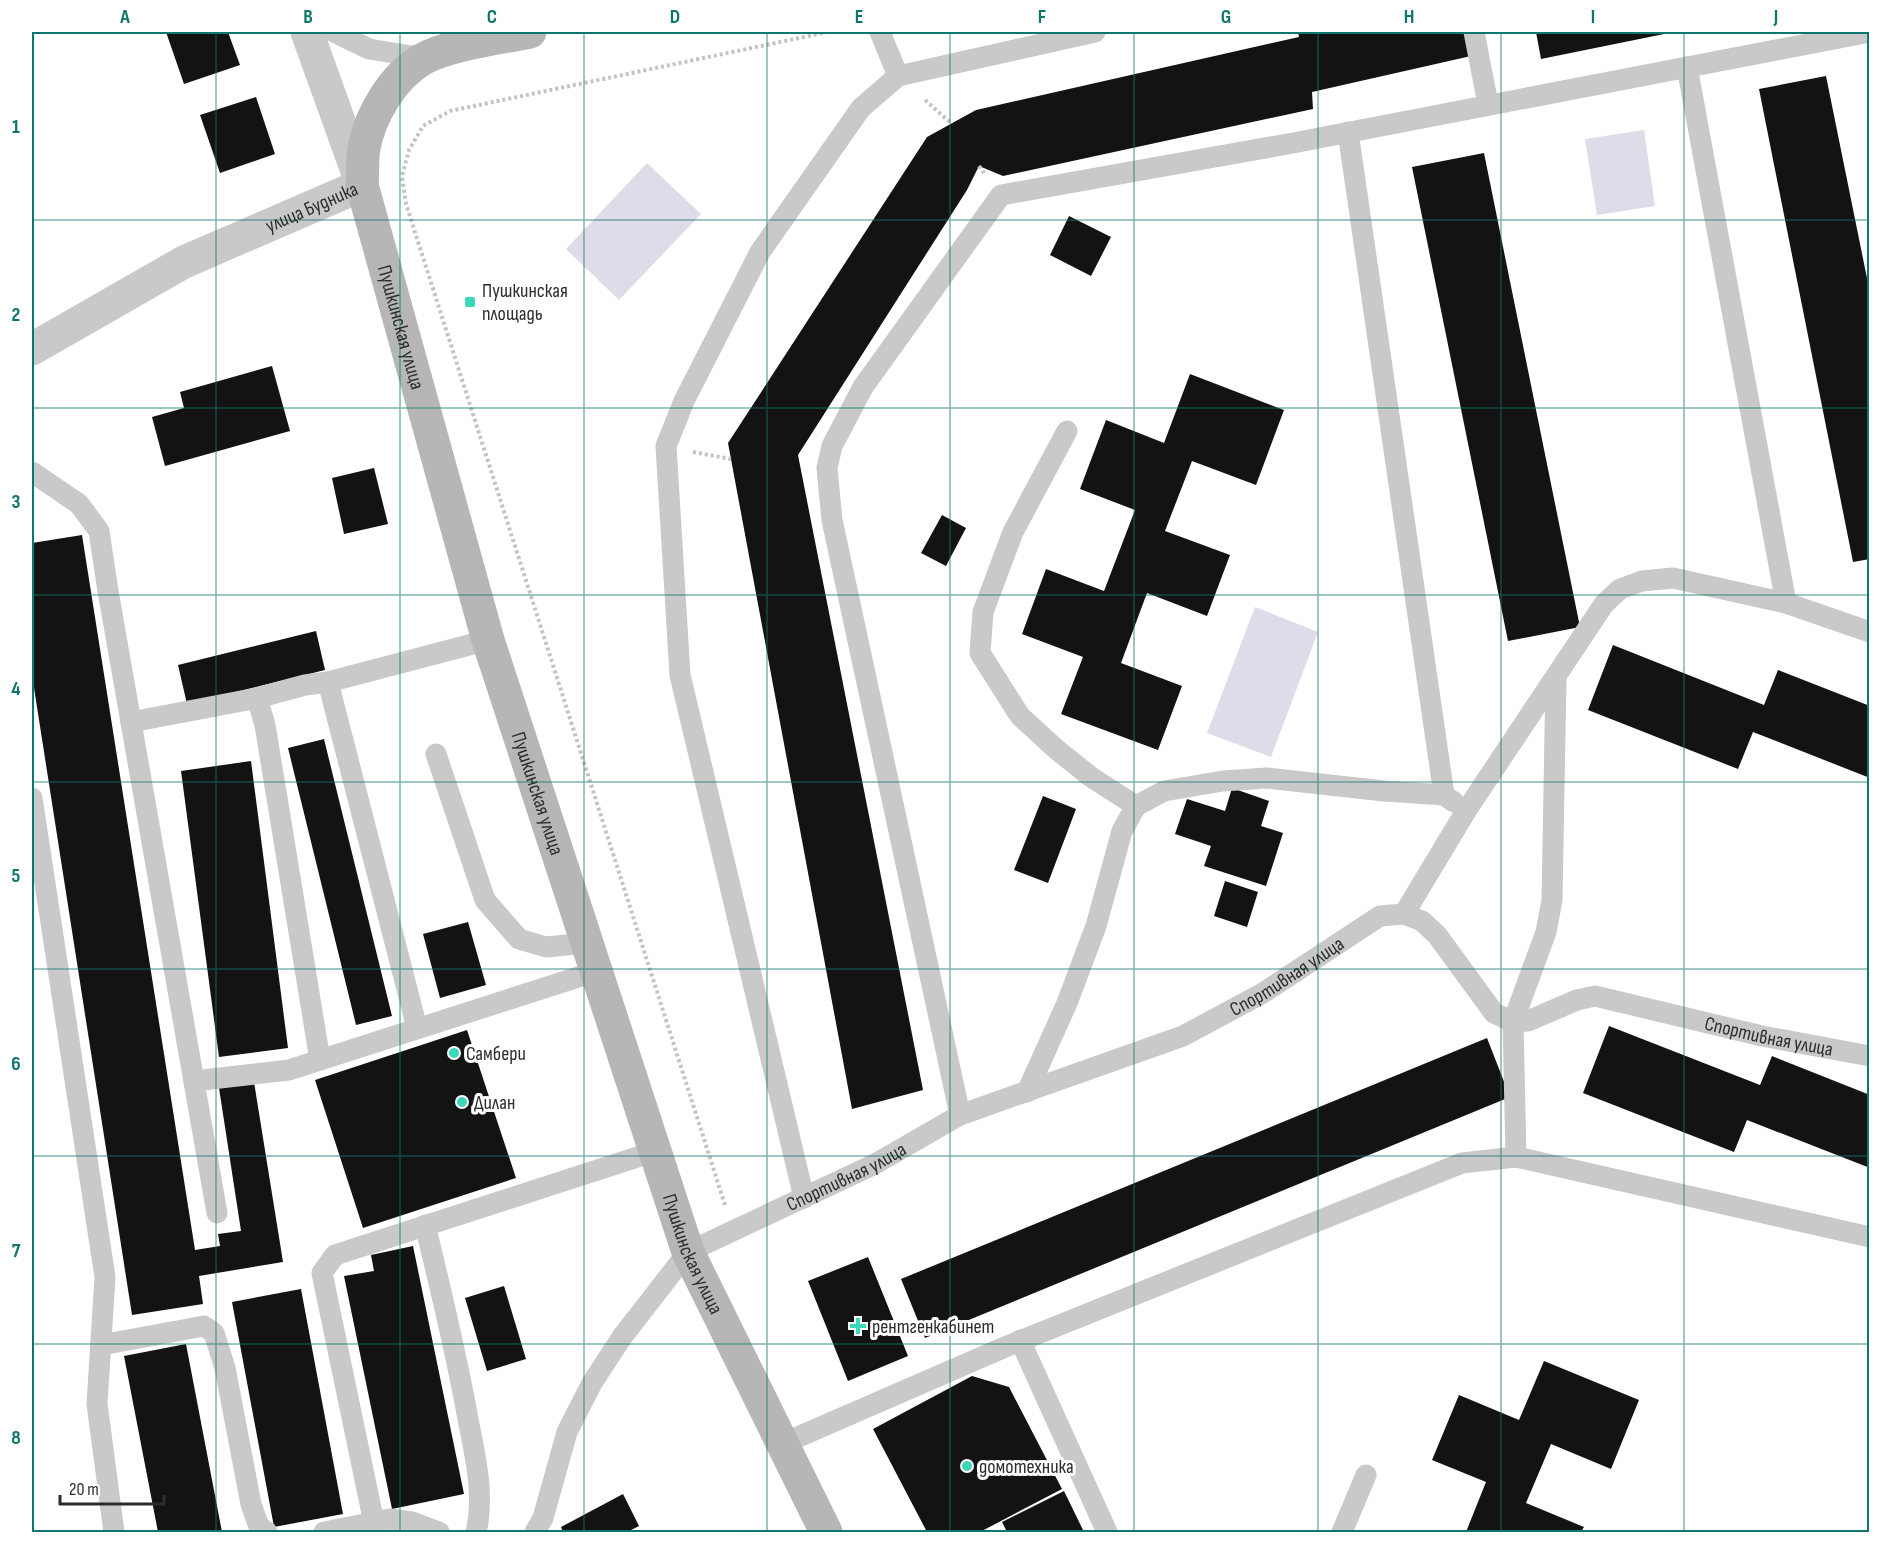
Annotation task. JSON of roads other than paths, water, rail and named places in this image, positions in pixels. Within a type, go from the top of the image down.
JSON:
[{"type":"main road","name":"улица Будника","points":[[362,185],[364,147],[378,109],[398,78],[424,58],[458,47],[530,32]]},
{"type":"main road","name":"Пушкинская улица","points":[[362,185],[488,640],[688,1252],[826,1533]]},
{"type":"street","name":"Пушкинская улица","points":[[307,32],[362,185]]},
{"type":"street","name":"улица Будника","points":[[32,350],[184,262],[362,185]]},
{"type":"lane","points":[[334,32],[369,48],[424,58]]},
{"type":"lane","points":[[880,32],[897,76]]},
{"type":"lane","points":[[804,1198],[680,675],[666,446],[684,401],[760,252],[861,108],[897,76],[1095,32]]},
{"type":"lane","points":[[1474,32],[1488,104]]},
{"type":"lane","points":[[960,1115],[832,520],[827,468],[832,446],[863,387],[1001,195],[1348,132],[1869,32]]},
{"type":"lane","points":[[1688,67],[1786,603]]},
{"type":"lane","points":[[1348,132],[1444,795]]},
{"type":"lane","points":[[1067,431],[1013,532],[983,612],[980,653],[1020,716],[1091,777],[1136,806]]},
{"type":"lane","points":[[32,472],[79,504],[99,531],[217,1213]]},
{"type":"lane","points":[[1513,1022],[1494,1013],[1437,935],[1422,921],[1404,914],[1466,811],[1604,604],[1620,589],[1642,581],[1673,578],[1786,603],[1869,632]]},
{"type":"lane","points":[[131,722],[328,682],[488,640]]},
{"type":"lane","points":[[1516,1156],[1513,1022],[1546,932],[1552,900],[1556,677]]},
{"type":"lane","points":[[328,682],[417,1028]]},
{"type":"lane","points":[[257,698],[265,725],[320,1060]]},
{"type":"lane","points":[[436,754],[485,900],[519,939],[592,957]]},
{"type":"lane","points":[[1027,1092],[1067,1004],[1096,926],[1122,831],[1136,806],[1164,791],[1224,781],[1267,778],[1444,795],[1466,811]]},
{"type":"lane","points":[[32,798],[105,1277],[97,1404],[114,1533]]},
{"type":"lane","name":"Спортивная улица","points":[[688,1252],[875,1164],[960,1115],[1183,1036],[1263,993],[1380,916],[1404,914]]},
{"type":"lane","points":[[194,1081],[289,1070],[417,1028],[592,957]]},
{"type":"lane","name":"Спортивная улица","points":[[1513,1022],[1528,1022],[1577,999],[1595,996],[1762,1036],[1869,1056]]},
{"type":"lane","points":[[374,1522],[322,1273],[335,1255],[656,1151]]},
{"type":"lane","points":[[782,1444],[1020,1340],[1462,1163],[1516,1156],[1869,1237]]},
{"type":"lane","points":[[425,1225],[454,1343],[477,1468],[479,1520],[476,1533]]},
{"type":"lane","points":[[535,1533],[543,1518],[567,1432],[592,1383],[622,1337],[688,1252]]},
{"type":"lane","points":[[101,1345],[204,1326],[214,1334],[225,1368],[251,1504],[261,1531]]},
{"type":"lane","points":[[1020,1340],[1107,1533]]},
{"type":"lane","points":[[1342,1533],[1366,1475]]},
{"type":"lane","points":[[324,1533],[390,1519],[412,1522],[439,1533]]},
{"type":"place","name":"Пушкинская площадь","points":[[470,302]]},
{"type":"place","name":"Самбери","points":[[454,1053]]},
{"type":"place","name":"Дилан","points":[[462,1102]]},
{"type":"place","name":"рентгенкабинет","points":[[858,1326]]},
{"type":"place","name":"домотехника","points":[[967,1466]]}]
